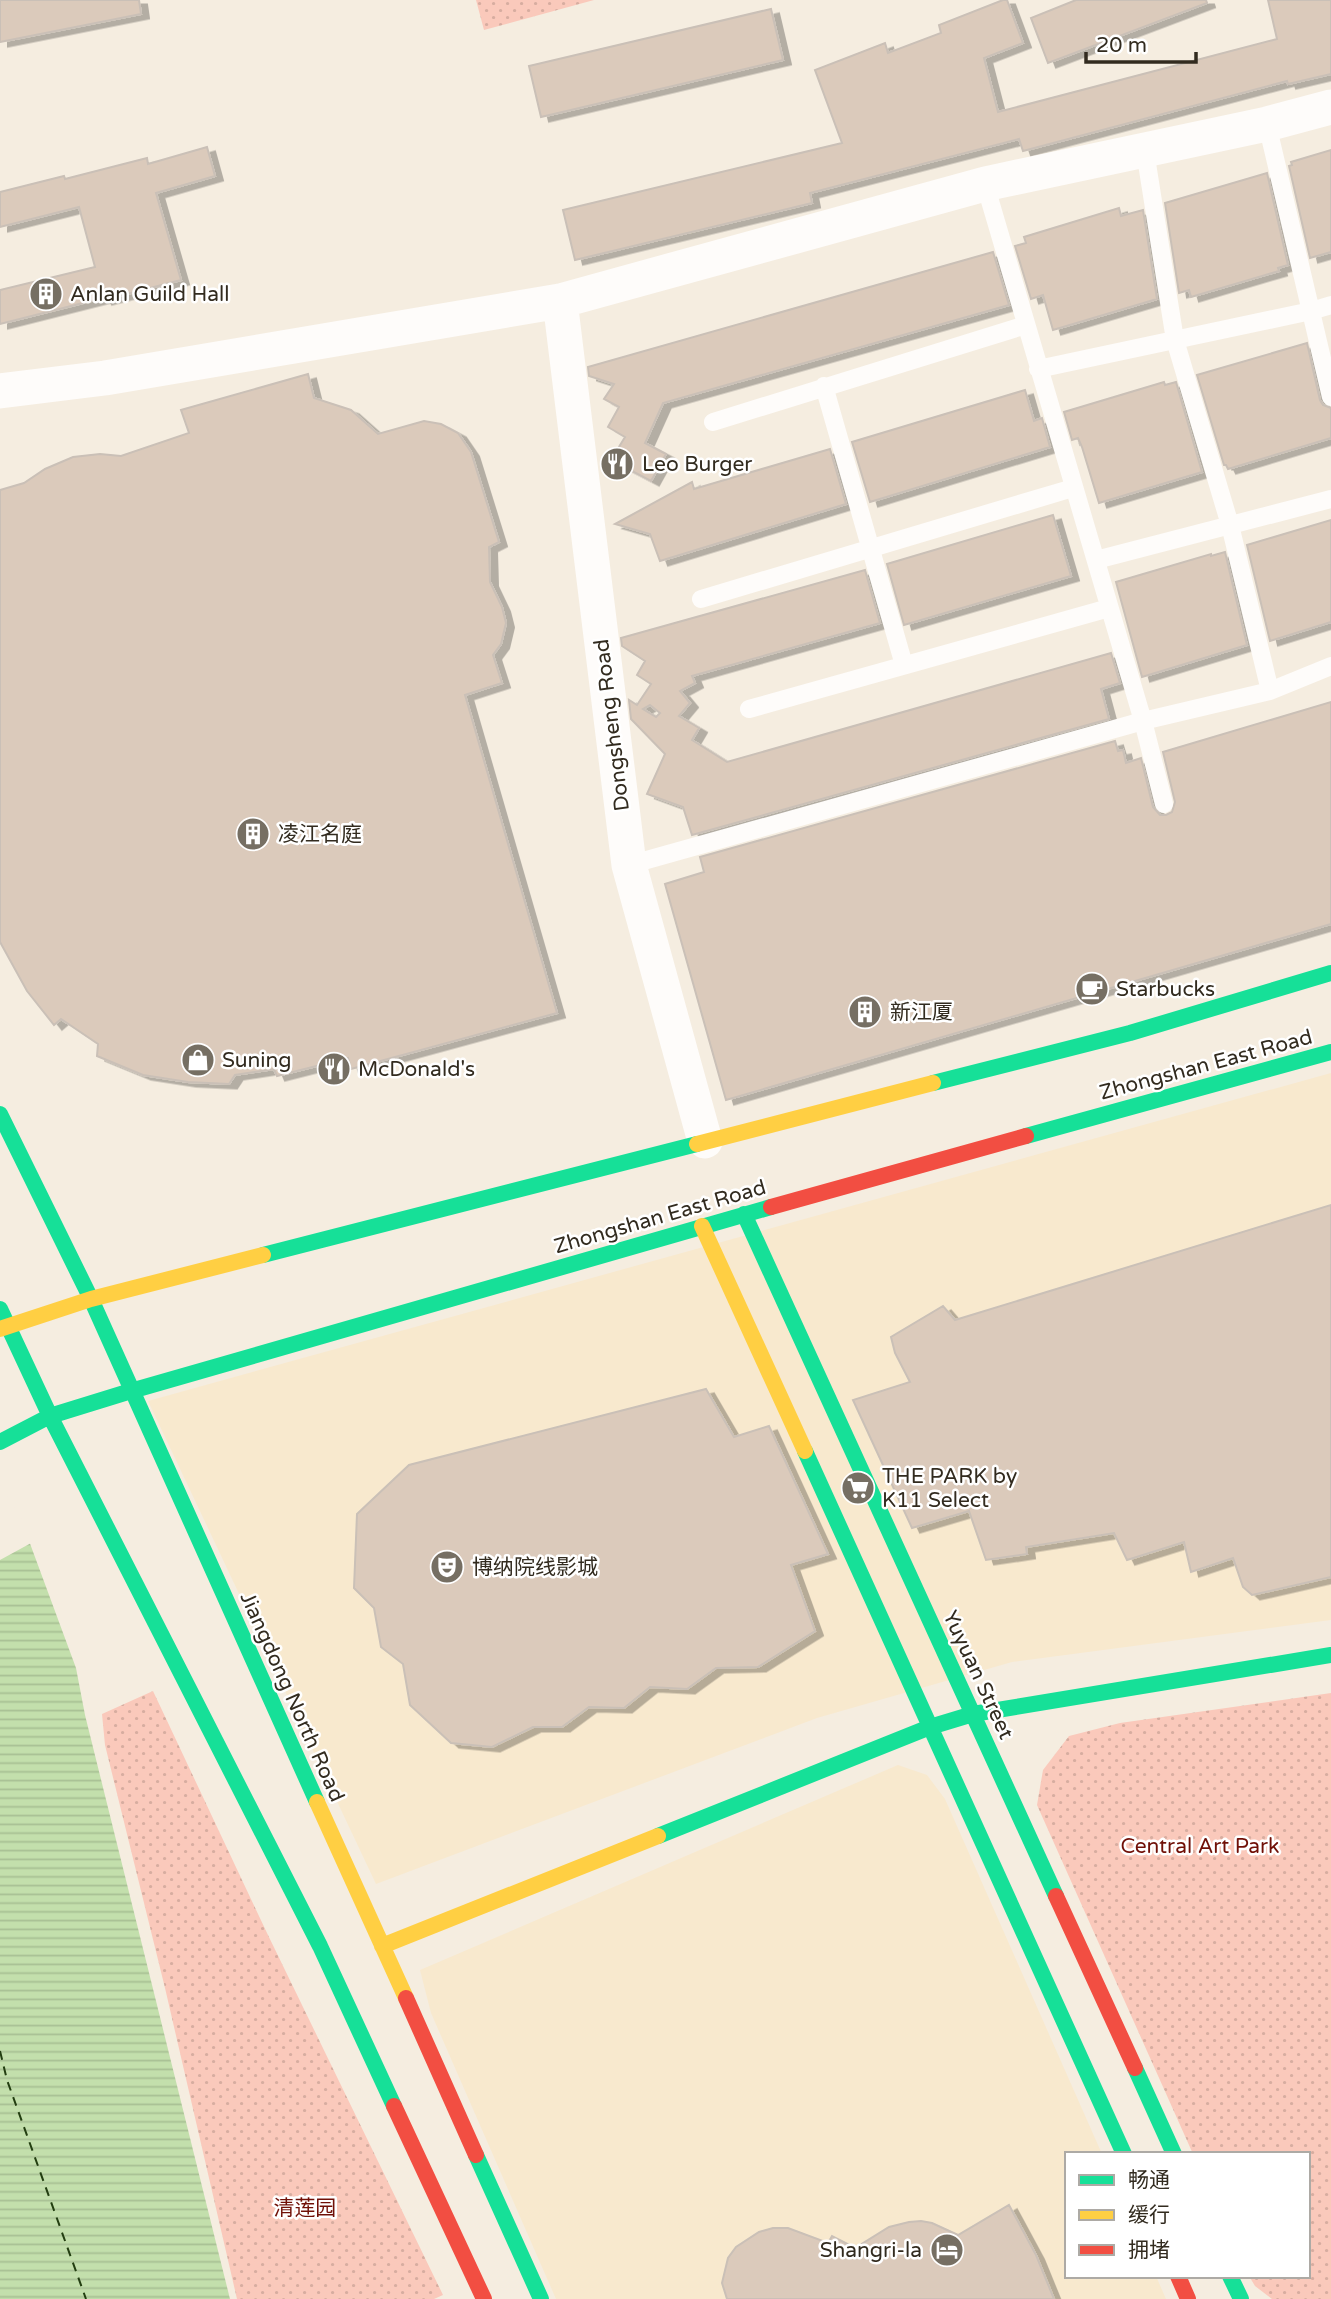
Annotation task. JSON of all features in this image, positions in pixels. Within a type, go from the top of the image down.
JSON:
[{"type":"main road","points":[[4,1327],[91,1300],[1130,1034],[1331,974]]},
{"type":"main road","name":"Zhongshan East Road","points":[[3,1440],[50,1416],[131,1391],[744,1214],[1331,1052]]},
{"type":"main road","name":"Jiangdong North Road","points":[[0,1114],[91,1300],[541,2299]]},
{"type":"main road","name":"Yuyuan Street","points":[[744,1214],[1173,2152]]},
{"type":"main road","points":[[702,1226],[1123,2152]]},
{"type":"main road","points":[[0,1309],[4,1327],[320,1946],[484,2299]]},
{"type":"main road","points":[[382,1946],[930,1727],[973,1714],[1331,1655]]},
{"type":"main road","points":[[1179,2278],[1188,2299]]},
{"type":"main road","points":[[1231,2278],[1241,2299]]},
{"type":"street","points":[[0,391],[105,378],[560,301],[985,184],[1267,124],[1331,107]]},
{"type":"street","name":"Dongsheng Road","points":[[560,301],[629,865],[705,1141]]},
{"type":"lane","points":[[1267,124],[1331,397]]},
{"type":"lane","points":[[1145,150],[1175,340],[1230,525],[1270,691]]},
{"type":"lane","points":[[985,184],[1143,721],[1164,804]]},
{"type":"lane","points":[[1038,369],[1311,312],[1331,305]]},
{"type":"lane","points":[[713,422],[1026,325]]},
{"type":"lane","points":[[824,386],[904,665]]},
{"type":"lane","points":[[701,599],[1073,488]]},
{"type":"lane","points":[[1096,560],[1331,499]]},
{"type":"lane","points":[[749,709],[1110,608]]},
{"type":"lane","points":[[629,865],[1143,721],[1270,691],[1331,666]]},
{"type":"shaded area","points":[[1331,1073],[1331,1620],[1012,1662],[817,1718],[376,1884],[148,1401]]},
{"type":"shaded area","points":[[0,1488],[25,1530],[76,1668],[85,1715],[230,2299],[0,2299]]},
{"type":"shaded area","points":[[898,1765],[927,1775],[945,1799],[1101,2152],[1065,2152],[1065,2278],[1157,2278],[1166,2299],[556,2299],[431,2013],[420,1970]]},
{"type":"green space","points":[[476,0],[594,0],[484,30]]},
{"type":"green space","name":"清莲园","points":[[153,1691],[443,2295],[434,2299],[237,2299],[105,1745],[102,1714]]},
{"type":"green space","name":"Central Art Park","points":[[1331,1693],[1331,2299],[1272,2299],[1255,2286],[1250,2278],[1310,2278],[1310,2152],[1192,2152],[1037,1805],[1043,1770],[1069,1736],[1120,1723]]},
{"type":"pier","points":[[0,1485],[28,1529],[33,1542],[0,1560]]},
{"type":"building","points":[[0,0],[139,0],[141,14],[0,42]]},
{"type":"building","points":[[1007,0],[1023,43],[984,58],[998,112],[1277,39],[1268,0],[1331,0],[1331,74],[1288,84],[1287,81],[1023,151],[1019,139],[810,193],[812,203],[575,260],[563,210],[842,143],[815,70],[885,43],[888,53],[941,33],[939,25]]},
{"type":"building","points":[[1076,0],[1206,0],[1207,3],[1048,63],[1031,18]]},
{"type":"building","points":[[771,9],[783,60],[541,117],[529,66]]},
{"type":"building","points":[[207,147],[215,176],[156,193],[181,280],[0,324],[0,290],[95,267],[79,207],[0,227],[0,192],[147,158],[148,164]]},
{"type":"building","points":[[1331,150],[1331,252],[1310,258],[1289,166],[1292,165],[1291,162]]},
{"type":"building","points":[[1267,173],[1288,265],[1278,268],[1279,271],[1191,297],[1189,290],[1179,293],[1165,203]]},
{"type":"building","points":[[1119,208],[1121,216],[1143,210],[1157,299],[1053,330],[1043,295],[1031,299],[1015,246],[1026,243],[1024,237]]},
{"type":"building","points":[[993,252],[1009,305],[663,403],[645,443],[666,454],[651,481],[611,460],[625,437],[608,427],[619,407],[604,399],[614,384],[589,376],[588,367]]},
{"type":"building","points":[[1307,343],[1320,400],[1323,405],[1331,408],[1331,438],[1228,469],[1224,465],[1197,375]]},
{"type":"building","name":"凌江名庭","points":[[308,374],[314,398],[351,410],[378,434],[424,421],[441,424],[458,433],[471,452],[499,542],[489,547],[490,582],[506,623],[501,644],[493,655],[502,683],[465,695],[557,1013],[351,1069],[348,1058],[277,1076],[274,1069],[235,1075],[229,1084],[188,1082],[143,1075],[97,1056],[98,1044],[61,1019],[54,1025],[27,991],[0,942],[0,490],[24,483],[45,469],[73,457],[100,454],[121,456],[189,433],[181,410]]},
{"type":"building","points":[[1164,382],[1165,385],[1176,382],[1202,472],[1099,503],[1082,447],[1078,438],[1072,440],[1064,412]]},
{"type":"building","points":[[1025,390],[1034,421],[1042,418],[1050,447],[870,502],[852,442]]},
{"type":"building","points":[[830,449],[846,504],[660,561],[650,534],[615,524],[692,482],[694,489]]},
{"type":"building","points":[[1053,515],[1071,576],[904,625],[887,564]]},
{"type":"building","points":[[1331,520],[1331,622],[1270,641],[1247,545]]},
{"type":"building","points":[[1225,552],[1247,645],[1142,677],[1116,582]]},
{"type":"building","points":[[865,570],[880,623],[692,676],[695,683],[680,691],[690,703],[679,716],[699,728],[692,740],[727,762],[1111,653],[1120,683],[1101,689],[1109,719],[692,835],[683,807],[647,794],[665,754],[631,719],[629,700],[637,705],[651,684],[637,675],[645,661],[622,646],[621,638]],"holes":[[[650,705],[660,713],[656,717],[643,709]]]},
{"type":"building","name":"新江厦","points":[[1331,702],[1331,924],[726,1100],[665,884],[704,872],[700,857],[1115,741],[1118,751],[1123,750],[1126,763],[1141,758],[1153,807],[1160,815],[1166,815],[1172,812],[1175,802],[1163,752]]},
{"type":"building","points":[[1331,1205],[1331,1577],[1252,1595],[1243,1587],[1233,1558],[1191,1572],[1184,1542],[1127,1560],[1114,1533],[1026,1547],[1027,1554],[986,1560],[969,1511],[912,1528],[853,1400],[910,1382],[895,1353],[891,1337],[943,1306],[955,1320]]},
{"type":"building","points":[[706,1389],[734,1437],[769,1426],[828,1554],[791,1565],[815,1631],[758,1667],[716,1668],[687,1689],[650,1687],[624,1708],[589,1707],[562,1727],[533,1727],[492,1747],[451,1743],[410,1705],[403,1664],[381,1647],[374,1608],[354,1588],[357,1514],[409,1465]]},
{"type":"building","name":"Shangri-la","points":[[1009,2205],[1036,2255],[1054,2299],[727,2299],[722,2283],[728,2258],[736,2247],[759,2232],[773,2228],[788,2228],[828,2243],[832,2236],[855,2248],[889,2227],[909,2222],[932,2223],[958,2235]]},
{"type":"ferry route","points":[[0,2051],[7,2080],[86,2299]]},
{"type":"traffic: fast","points":[[933,1083],[1130,1033],[1331,973]]},
{"type":"traffic: fast","points":[[1026,1136],[1331,1052]]},
{"type":"traffic: fast","points":[[0,1114],[91,1299],[317,1802]]},
{"type":"traffic: fast","points":[[263,1255],[697,1144]]},
{"type":"traffic: fast","points":[[0,1442],[50,1416],[131,1391],[771,1207]]},
{"type":"traffic: fast","points":[[744,1214],[1056,1896]]},
{"type":"traffic: fast","points":[[0,1309],[50,1416],[320,1946],[394,2106]]},
{"type":"traffic: fast","points":[[805,1451],[1123,2152]]},
{"type":"traffic: fast","points":[[658,1836],[930,1727],[973,1714],[1331,1655]]},
{"type":"traffic: fast","points":[[1135,2068],[1173,2152]]},
{"type":"traffic: fast","points":[[476,2155],[541,2299]]},
{"type":"traffic: fast","points":[[1231,2278],[1241,2299]]},
{"type":"traffic: slow","points":[[697,1144],[933,1083]]},
{"type":"traffic: slow","points":[[702,1226],[805,1451]]},
{"type":"traffic: slow","points":[[0,1329],[91,1299],[263,1255]]},
{"type":"traffic: slow","points":[[317,1802],[406,1998]]},
{"type":"traffic: slow","points":[[382,1946],[658,1836]]},
{"type":"traffic: jam","points":[[771,1207],[1026,1136]]},
{"type":"traffic: jam","points":[[1056,1896],[1135,2068]]},
{"type":"traffic: jam","points":[[406,1998],[476,2155]]},
{"type":"traffic: jam","points":[[394,2106],[484,2299]]},
{"type":"traffic: jam","points":[[1179,2278],[1188,2299]]},
{"type":"place","name":"Anlan Guild Hall","points":[[46,294]]},
{"type":"place","name":"Leo Burger","points":[[617,464]]},
{"type":"place","name":"凌江名庭","points":[[253,834]]},
{"type":"place","name":"Starbucks","points":[[1092,989]]},
{"type":"place","name":"新江厦","points":[[865,1012]]},
{"type":"place","name":"Suning","points":[[198,1060]]},
{"type":"place","name":"McDonald's","points":[[334,1069]]},
{"type":"place","name":"THE PARK by K11 Select","points":[[858,1488]]},
{"type":"place","name":"博纳院线影城","points":[[447,1567]]},
{"type":"place","name":"Shangri-la","points":[[947,2250]]}]
